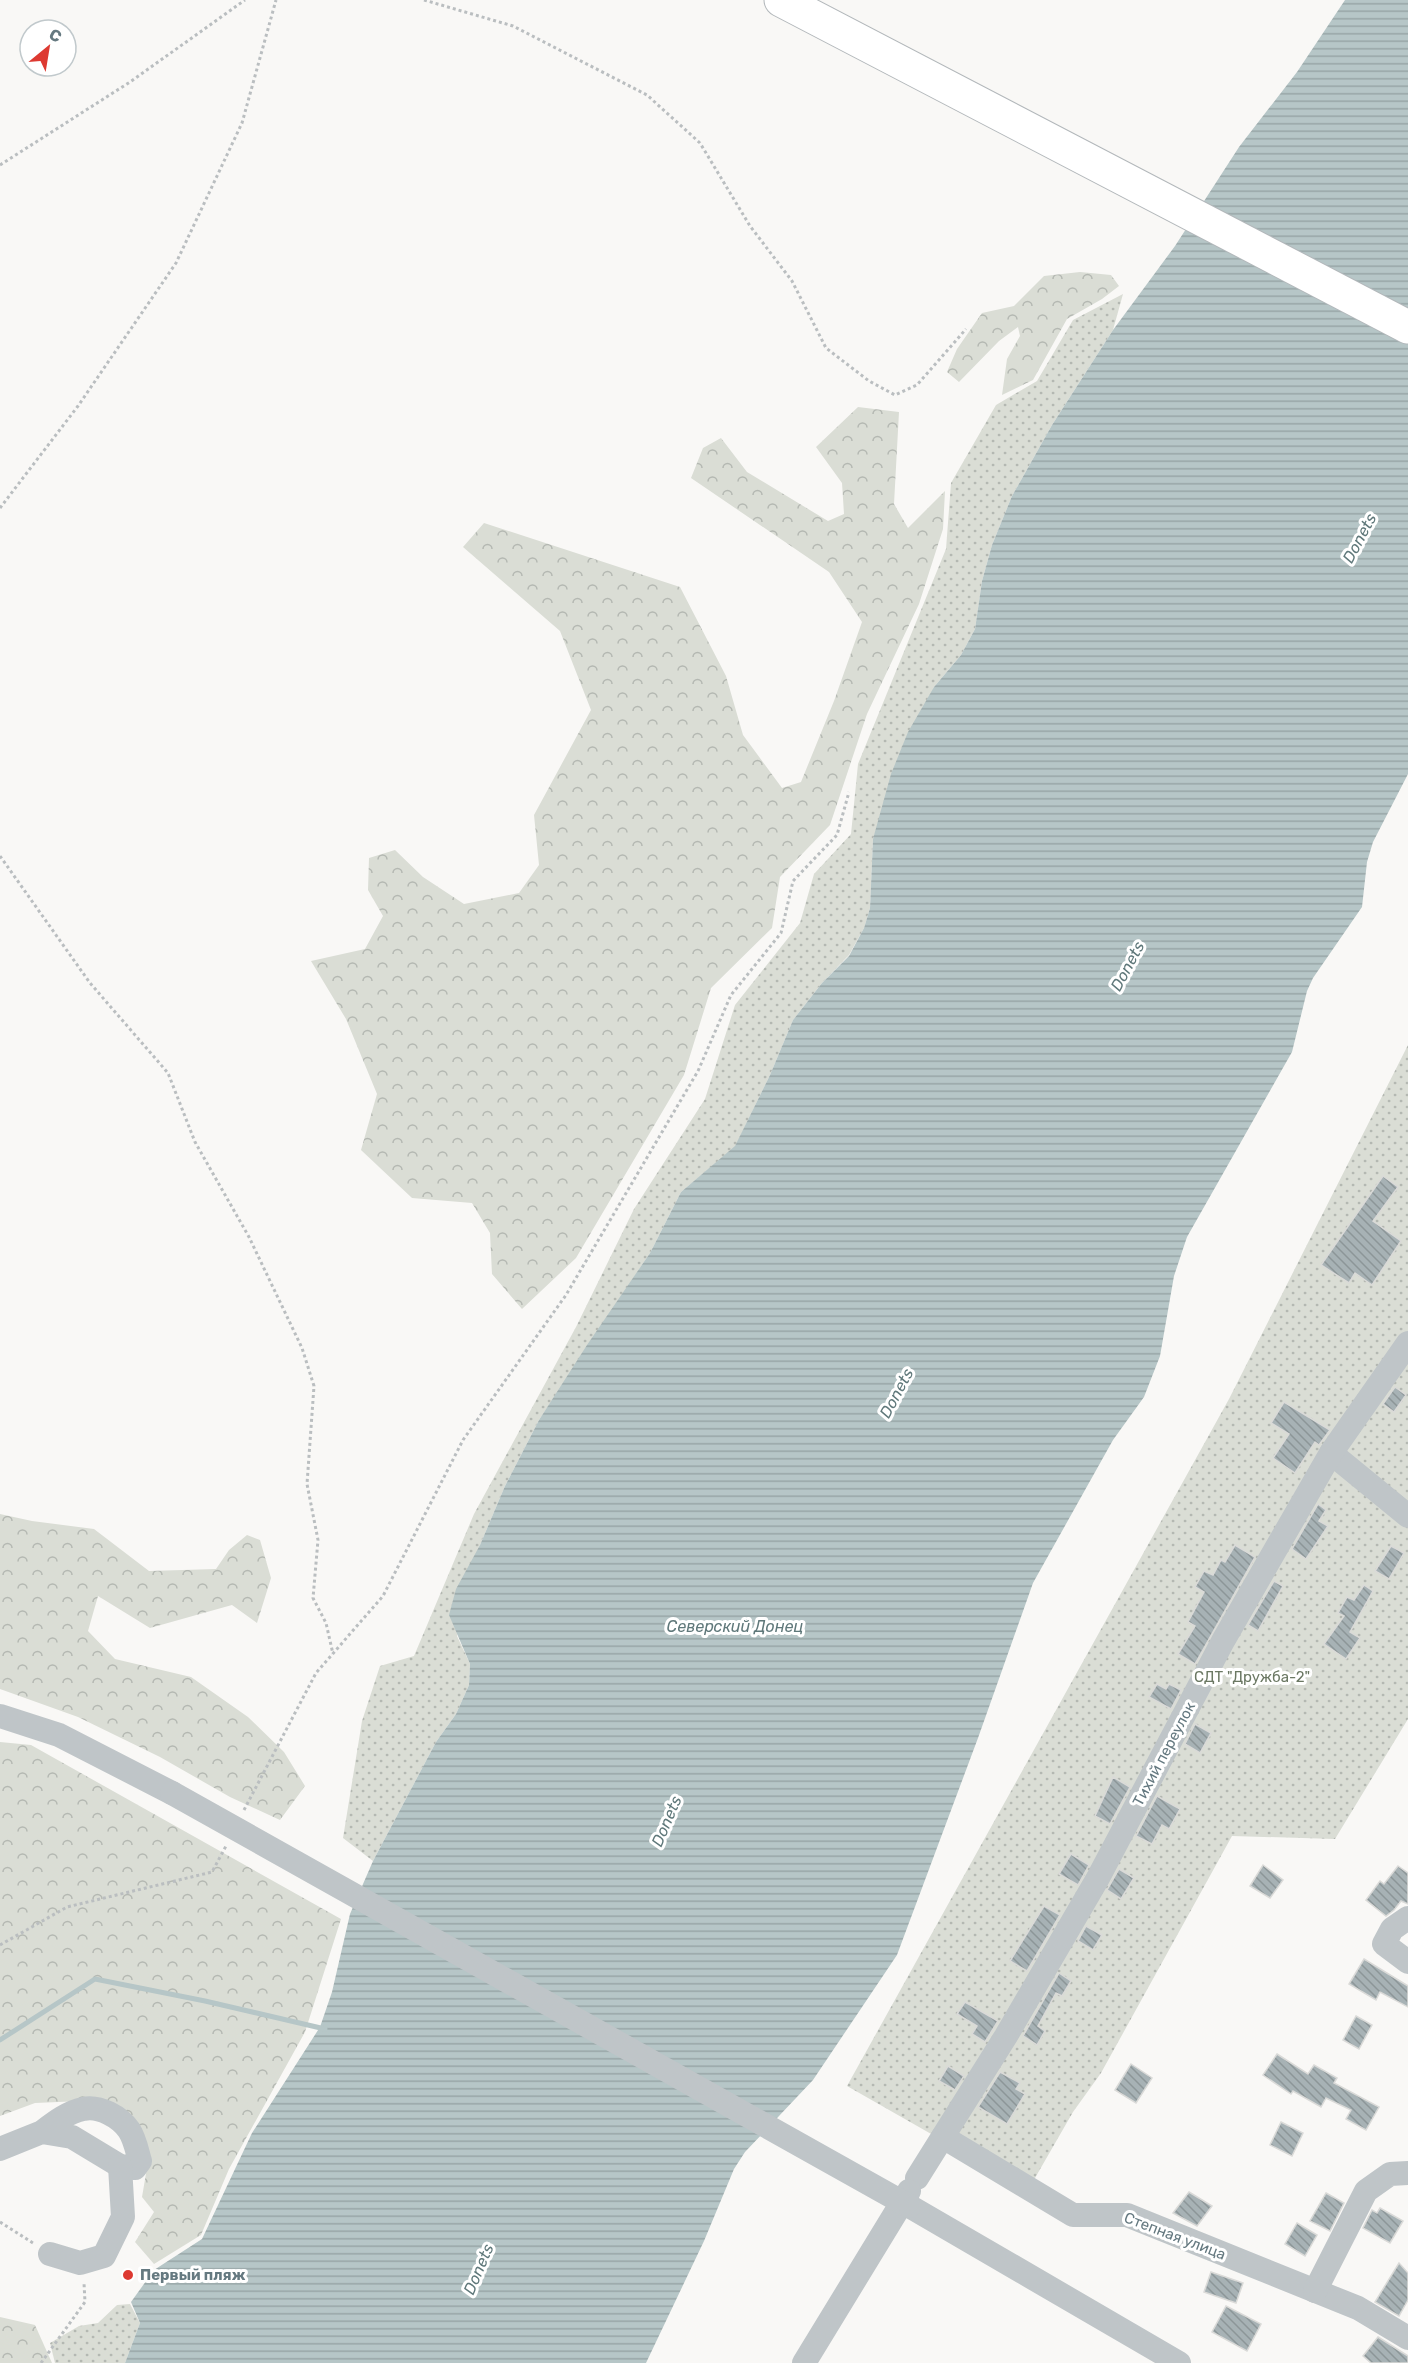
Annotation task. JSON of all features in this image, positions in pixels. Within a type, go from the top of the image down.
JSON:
[{"type":"highway","points":[[781,0],[1408,327]]},
{"type":"street","name":"Тихий переулок","points":[[804,2363],[912,2192],[1098,1878],[1224,1641],[1331,1453],[1408,1343]]},
{"type":"street","points":[[1331,1453],[1408,1516]]},
{"type":"street","points":[[0,1716],[59,1735],[172,1793],[912,2192],[1179,2363]]},
{"type":"street","points":[[1402,1959],[1384,1944],[1392,1929],[1408,1918]]},
{"type":"street","points":[[0,2149],[42,2132],[68,2115],[83,2109],[96,2108],[118,2120],[129,2130],[136,2144],[140,2161],[135,2168],[120,2166],[72,2137],[42,2132]]},
{"type":"street","name":"Степная улица","points":[[943,2137],[1073,2215],[1127,2215],[1358,2308],[1408,2338]]},
{"type":"street","points":[[50,2253],[80,2263],[104,2256],[123,2217],[120,2166]]},
{"type":"street","points":[[1315,2291],[1366,2191],[1390,2174],[1408,2173]]},
{"type":"path","points":[[0,165],[130,82],[245,0]]},
{"type":"path","points":[[0,508],[78,406],[176,263],[242,123],[276,0]]},
{"type":"path","points":[[424,0],[513,26],[647,95],[700,143],[750,226],[792,281],[826,348],[869,381],[895,395],[917,385],[966,329]]},
{"type":"path","points":[[240,1819],[316,1673],[383,1596],[463,1440],[566,1295],[698,1071],[730,995],[781,933],[793,881],[837,835],[849,792]]},
{"type":"path","points":[[0,855],[90,983],[168,1073],[195,1142],[249,1236],[302,1348],[314,1386],[307,1484],[318,1540],[312,1598],[326,1623],[333,1654]]},
{"type":"path","points":[[0,1945],[67,1907],[213,1872],[229,1840]]},
{"type":"path","points":[[0,2222],[50,2253]]},
{"type":"path","points":[[41,2363],[85,2302],[84,2279]]},
{"type":"green space","points":[[1080,272],[1111,275],[1119,286],[1102,299],[1067,319],[1033,380],[1002,395],[1007,359],[1020,336],[1018,327],[999,341],[959,382],[947,372],[957,349],[982,313],[1014,306],[1044,276]]},
{"type":"green space","points":[[1123,294],[1113,330],[1052,425],[1012,496],[992,545],[982,581],[975,629],[961,655],[934,687],[873,839],[870,908],[864,928],[849,955],[822,983],[793,1020],[770,1075],[735,1147],[681,1192],[650,1253],[539,1420],[505,1486],[480,1545],[457,1636],[470,1664],[469,1685],[456,1714],[436,1742],[373,1861],[343,1838],[362,1721],[380,1666],[414,1656],[474,1514],[576,1327],[634,1209],[705,1099],[735,1005],[800,923],[814,874],[851,834],[858,764],[946,549],[951,483],[996,405],[1037,381],[1073,320]]},
{"type":"green space","points":[[858,407],[899,412],[894,504],[908,528],[945,491],[943,529],[919,604],[867,714],[830,825],[780,877],[772,928],[711,988],[684,1075],[576,1258],[522,1309],[492,1274],[490,1233],[472,1203],[412,1198],[361,1150],[377,1094],[346,1019],[311,961],[365,949],[383,916],[368,890],[369,858],[395,850],[423,877],[464,904],[519,893],[539,865],[534,815],[591,710],[560,631],[463,547],[484,523],[680,587],[726,676],[743,735],[782,788],[801,782],[834,701],[862,622],[829,572],[691,478],[703,448],[721,438],[747,472],[828,521],[844,514],[842,483],[816,447]]},
{"type":"green space","name":"СДТ \"Дружба-2\"","points":[[1408,1045],[1408,1719],[1335,1839],[1232,1836],[1101,2073],[1073,2112],[1035,2178],[1026,2188],[847,2086],[1229,1399]]},
{"type":"green space","points":[[0,1514],[32,1521],[94,1529],[149,1571],[216,1569],[229,1550],[247,1535],[260,1540],[271,1578],[257,1623],[232,1605],[150,1628],[98,1596],[88,1631],[115,1659],[191,1677],[248,1717],[284,1752],[305,1786],[280,1820],[230,1797],[160,1757],[78,1717],[0,1689]]},
{"type":"green space","points":[[0,1742],[31,1745],[341,1919],[305,2032],[229,2169],[201,2235],[154,2264],[135,2242],[154,2212],[142,2197],[149,2156],[106,2100],[35,2103],[0,2116]]},
{"type":"green space","points":[[130,2304],[140,2323],[125,2363],[55,2363],[50,2343],[79,2326],[98,2323],[117,2305]]},
{"type":"green space","points":[[0,2317],[35,2325],[52,2363],[0,2363]]},
{"type":"water","name":"Северский Донец","points":[[1345,0],[1408,0],[1408,774],[1373,842],[1367,862],[1362,907],[1313,978],[1307,991],[1292,1052],[1187,1237],[1174,1276],[1160,1356],[1144,1397],[1113,1440],[1033,1583],[897,1955],[813,2080],[745,2152],[734,2169],[704,2241],[646,2363],[125,2363],[140,2323],[131,2302],[154,2270],[202,2239],[252,2133],[320,2027],[332,1992],[350,1914],[373,1861],[436,1742],[456,1714],[469,1685],[470,1664],[449,1615],[456,1589],[480,1545],[505,1486],[539,1420],[650,1253],[681,1192],[735,1146],[770,1075],[793,1020],[822,983],[849,956],[864,928],[870,908],[873,839],[891,774],[908,732],[934,687],[961,655],[975,629],[982,581],[992,545],[1012,496],[1052,425],[1113,330],[1175,246],[1239,147],[1297,72]]},
{"type":"building","points":[[1383,1176],[1398,1187],[1373,1221],[1401,1241],[1372,1285],[1355,1273],[1349,1283],[1321,1265]]},
{"type":"building","points":[[1395,1387],[1406,1395],[1394,1412],[1383,1404]]},
{"type":"building","points":[[1284,1402],[1330,1430],[1319,1445],[1315,1442],[1295,1473],[1273,1458],[1289,1434],[1271,1423]]},
{"type":"building","points":[[1318,1504],[1326,1510],[1319,1521],[1328,1526],[1306,1559],[1292,1549]]},
{"type":"building","points":[[1235,1545],[1255,1557],[1195,1664],[1178,1654],[1195,1626],[1188,1622],[1204,1592],[1195,1587],[1204,1571],[1213,1575],[1221,1560],[1225,1562]]},
{"type":"building","points":[[1391,1546],[1404,1553],[1389,1579],[1375,1571]]},
{"type":"building","points":[[1274,1581],[1283,1586],[1258,1631],[1248,1625]]},
{"type":"building","points":[[1364,1585],[1373,1591],[1350,1632],[1360,1638],[1346,1659],[1324,1644],[1344,1616],[1338,1613],[1347,1597],[1354,1600]]},
{"type":"building","points":[[1157,1684],[1166,1689],[1169,1684],[1181,1690],[1171,1709],[1149,1697]]},
{"type":"building","points":[[1195,1724],[1211,1733],[1200,1753],[1185,1744]]},
{"type":"building","points":[[1113,1777],[1130,1787],[1110,1824],[1095,1816]]},
{"type":"building","points":[[1157,1796],[1180,1809],[1169,1829],[1162,1825],[1152,1844],[1136,1836]]},
{"type":"building","points":[[1071,1854],[1089,1865],[1078,1885],[1059,1874]]},
{"type":"building","points":[[1263,1865],[1283,1880],[1270,1898],[1250,1886]]},
{"type":"building","points":[[1398,1866],[1408,1873],[1408,1904],[1401,1901],[1386,1916],[1366,1900],[1380,1881],[1384,1884]]},
{"type":"building","points":[[1119,1869],[1134,1878],[1121,1899],[1107,1890]]},
{"type":"building","points":[[1044,1906],[1060,1915],[1027,1971],[1010,1961]]},
{"type":"building","points":[[1086,1926],[1102,1935],[1093,1950],[1078,1941]]},
{"type":"building","points":[[1364,1959],[1408,1986],[1408,2007],[1380,1992],[1376,2000],[1349,1984]]},
{"type":"building","points":[[1059,1973],[1071,1981],[1062,1996],[1056,1993],[1038,2026],[1045,2031],[1037,2045],[1023,2036]]},
{"type":"building","points":[[965,2002],[998,2021],[985,2042],[972,2034],[977,2026],[957,2014]]},
{"type":"building","points":[[1356,2016],[1372,2025],[1359,2049],[1343,2040]]},
{"type":"building","points":[[1277,2054],[1308,2074],[1314,2065],[1337,2078],[1334,2083],[1379,2107],[1366,2130],[1346,2119],[1351,2110],[1326,2098],[1321,2107],[1293,2091],[1291,2094],[1263,2075]]},
{"type":"building","points":[[1131,2064],[1152,2078],[1136,2103],[1115,2090]]},
{"type":"building","points":[[948,2066],[964,2076],[955,2090],[939,2081]]},
{"type":"building","points":[[1000,2072],[1020,2083],[1016,2089],[1025,2094],[1007,2124],[978,2107]]},
{"type":"building","points":[[1281,2122],[1303,2133],[1292,2156],[1270,2145]]},
{"type":"building","points":[[1189,2192],[1212,2206],[1197,2226],[1173,2213]]},
{"type":"building","points":[[1326,2193],[1344,2203],[1330,2231],[1310,2221]]},
{"type":"building","points":[[1380,2208],[1403,2221],[1390,2243],[1363,2228],[1372,2210],[1377,2213]]},
{"type":"building","points":[[1297,2223],[1317,2235],[1305,2256],[1285,2244]]},
{"type":"building","points":[[1399,2263],[1408,2273],[1408,2300],[1399,2316],[1375,2302]]},
{"type":"building","points":[[1211,2272],[1243,2283],[1236,2303],[1204,2292]]},
{"type":"building","points":[[1226,2306],[1261,2324],[1247,2351],[1212,2332]]},
{"type":"building","points":[[1378,2337],[1408,2356],[1408,2363],[1371,2363],[1363,2356]]},
{"type":"waterway","points":[[0,2040],[95,1979],[205,2001],[325,2029]]},
{"type":"place","name":"Первый пляж","points":[[128,2275]]},
{"type":"water label","name":"Donets","points":[[1359,538]]},
{"type":"water label","name":"Donets","points":[[1127,966]]},
{"type":"water label","name":"Donets","points":[[896,1393]]},
{"type":"water label","name":"Donets","points":[[666,1821]]},
{"type":"water label","name":"Donets","points":[[478,2269]]}]
